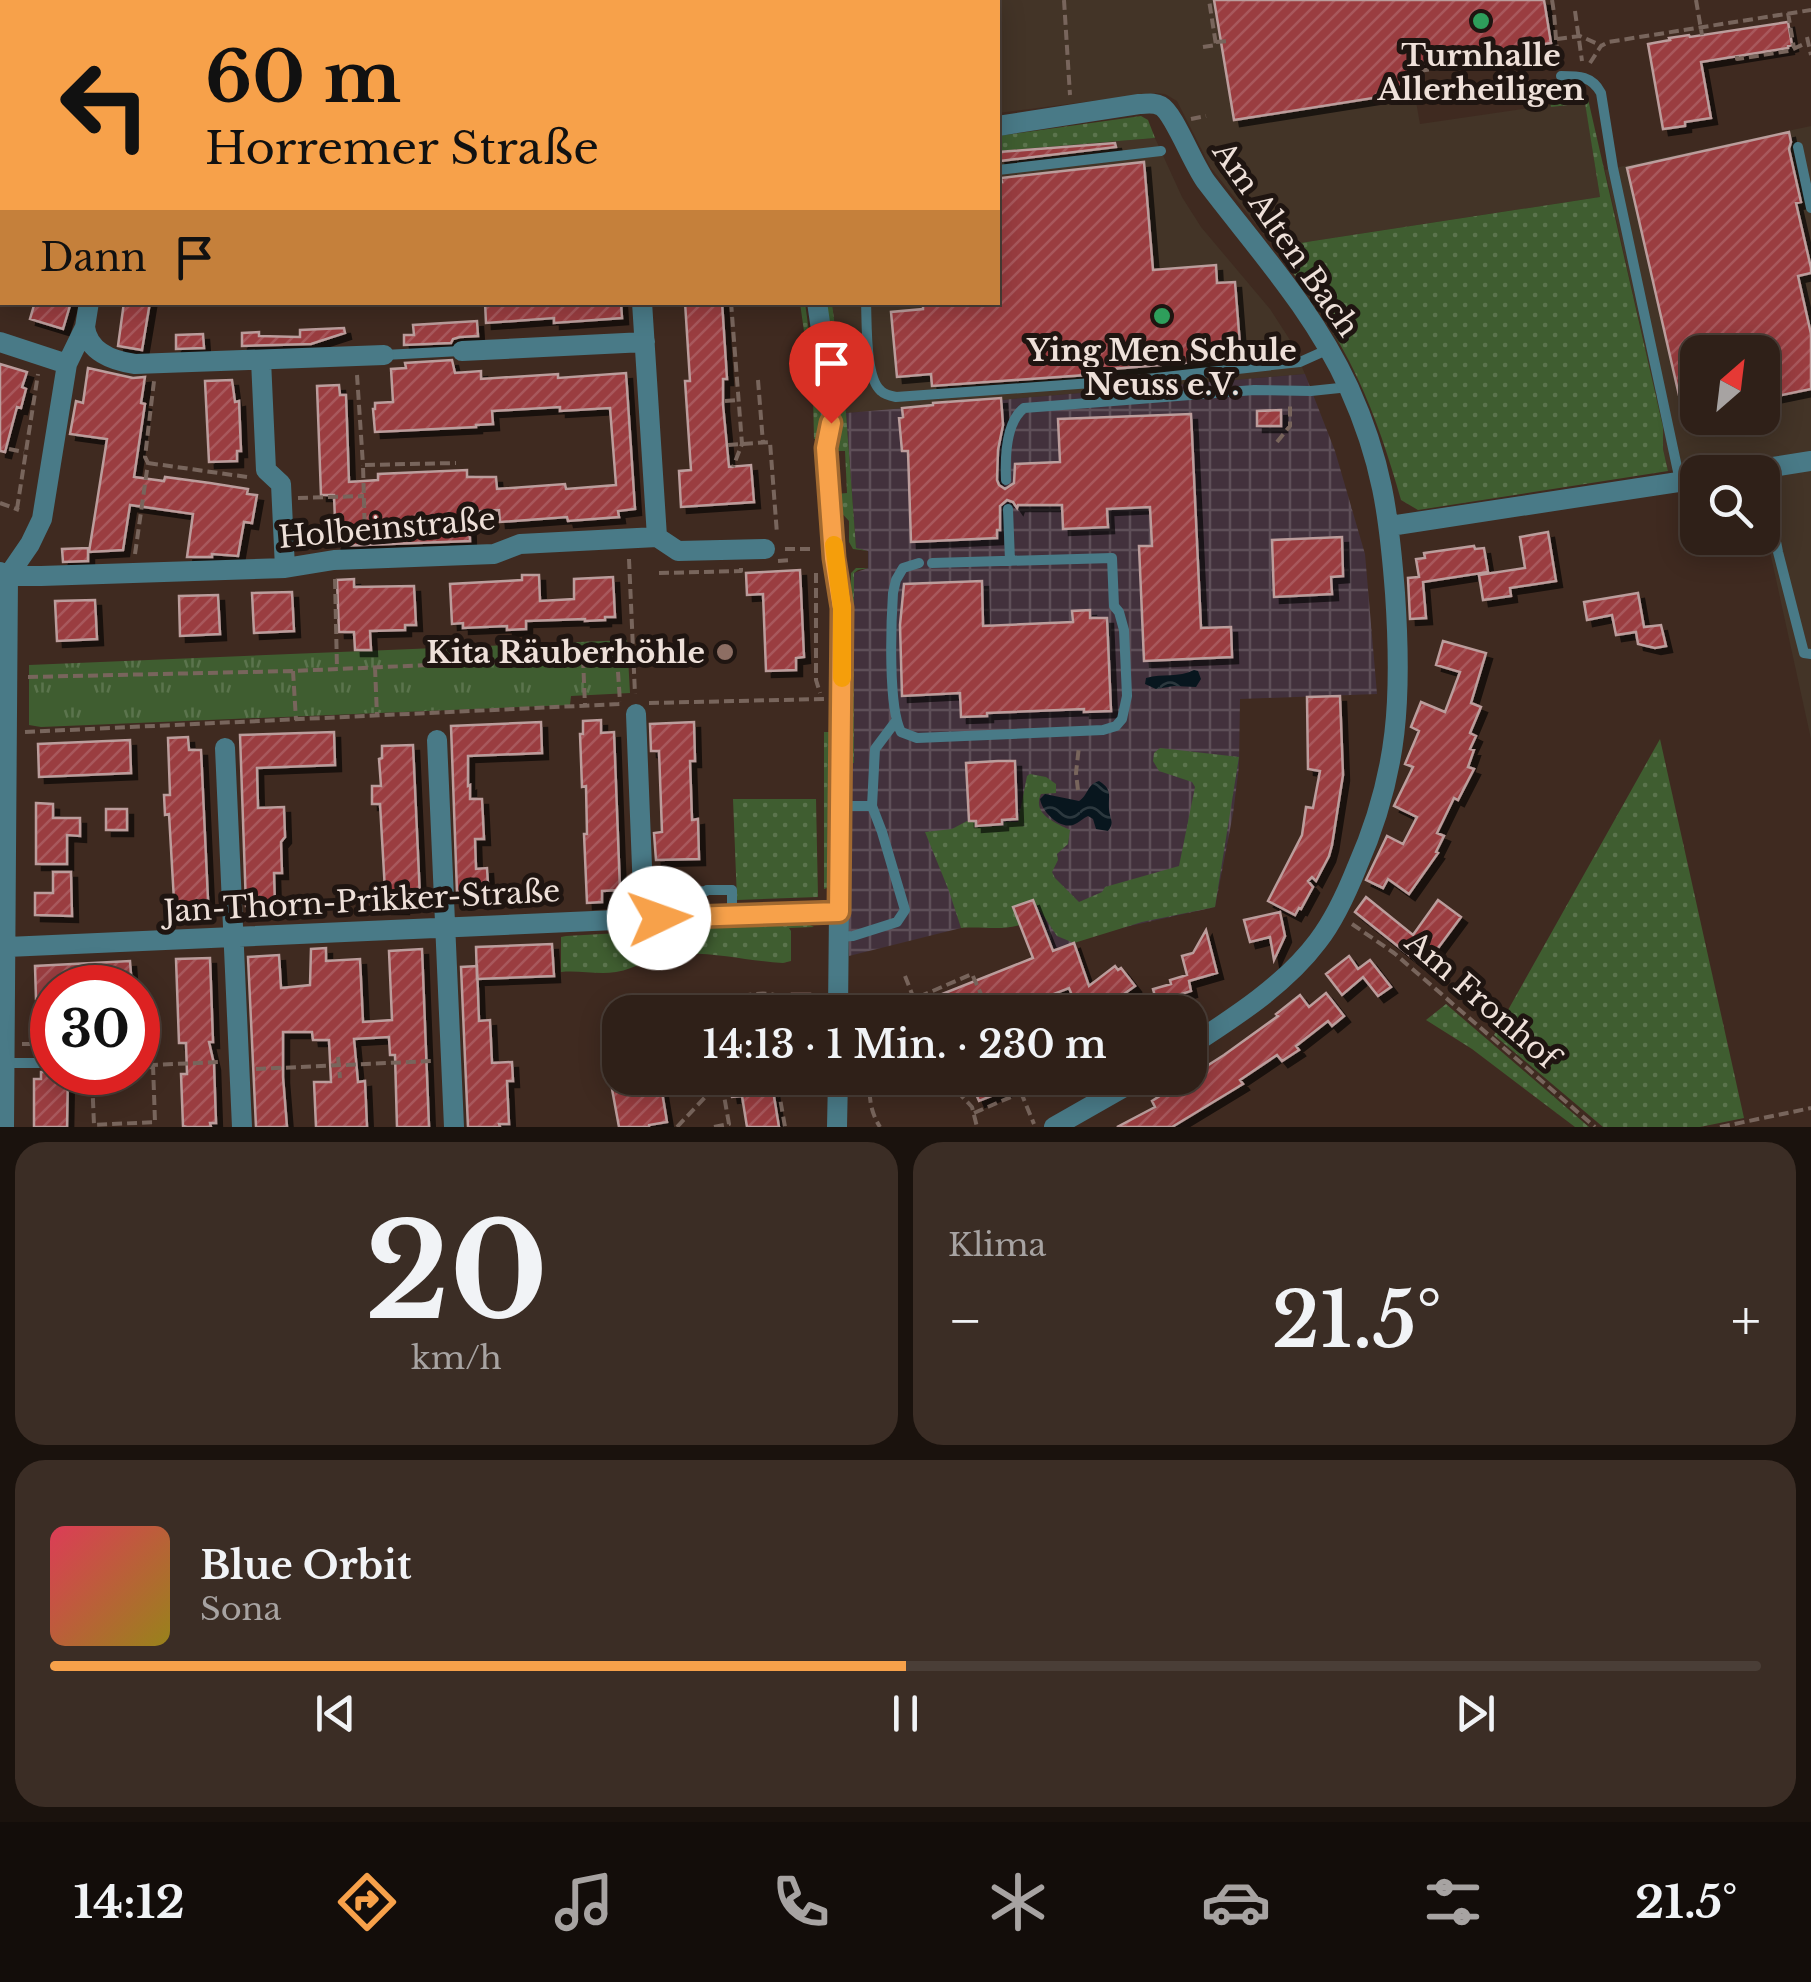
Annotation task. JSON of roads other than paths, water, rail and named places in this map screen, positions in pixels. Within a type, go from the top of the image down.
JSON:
[{"type":"street","name":"Am Alten Bach","points":[[1000,126],[1081,108],[1150,103],[1170,113],[1199,172],[1291,290],[1330,349],[1376,460],[1390,526],[1398,674],[1395,740],[1377,820],[1322,937],[1293,968],[1207,1034]]},
{"type":"street","points":[[4,1127],[8,678],[4,574],[30,544],[42,519],[67,364],[84,327],[88,305]]},
{"type":"street","points":[[642,305],[657,536]]},
{"type":"street","points":[[818,305],[830,392],[831,423],[826,448],[842,608],[842,673],[831,699],[840,806],[838,995]]},
{"type":"street","points":[[84,327],[89,341],[108,357],[126,362],[384,356]]},
{"type":"street","points":[[0,342],[67,364]]},
{"type":"street","points":[[462,351],[646,342]]},
{"type":"street","points":[[261,360],[266,470],[281,484],[285,568]]},
{"type":"street","points":[[1780,466],[1811,461]]},
{"type":"street","points":[[1390,526],[1680,482]]},
{"type":"street","name":"Holbeinstraße","points":[[4,574],[285,568],[334,560],[494,554],[520,544],[657,536],[678,551],[772,549]]},
{"type":"street","points":[[628,709],[644,918]]},
{"type":"street","points":[[437,740],[454,1127]]},
{"type":"street","points":[[225,748],[242,1127]]},
{"type":"street","name":"Jan-Thorn-Prikker-Straße","points":[[7,947],[839,912]]},
{"type":"street","points":[[837,1127],[838,1095]]},
{"type":"street","points":[[1054,1127],[1110,1095]]},
{"type":"lane","points":[[1561,76],[1582,76],[1596,84],[1601,93],[1612,168],[1683,455]]},
{"type":"lane","points":[[1798,147],[1811,208]]},
{"type":"lane","points":[[1000,170],[1161,151]]},
{"type":"lane","points":[[866,305],[874,382],[882,393],[896,397],[1147,379],[1300,362],[1330,349]]},
{"type":"lane","points":[[384,356],[462,351]]},
{"type":"lane","points":[[1006,480],[1013,422],[1024,408],[1254,390],[1348,387]]},
{"type":"lane","points":[[1008,509],[1010,561]]},
{"type":"lane","points":[[1779,555],[1804,653],[1811,654]]},
{"type":"lane","points":[[1112,558],[1114,606],[1124,630],[1126,708],[1122,719],[1107,730],[916,738],[901,732],[893,695],[893,592],[903,568],[926,563],[1010,561],[1112,558]]},
{"type":"lane","points":[[838,937],[898,922],[905,910],[872,806],[875,749],[896,721]]},
{"type":"lane","points":[[840,806],[872,806]]},
{"type":"lane","points":[[662,892],[732,890],[732,915]]},
{"type":"lane","points":[[683,891],[684,917]]},
{"type":"lane","points":[[3,1044],[30,1054]]},
{"type":"water","points":[[1194,670],[1201,679],[1196,687],[1156,689],[1145,684],[1146,678]]},
{"type":"water","points":[[1099,781],[1109,793],[1112,823],[1108,831],[1096,829],[1088,816],[1073,825],[1062,824],[1047,814],[1041,804],[1045,794],[1079,801]]},
{"type":"place","name":"Turnhalle Allerheiligen","points":[[1481,21]]},
{"type":"place","name":"Ying Men Schule Neuss e.V.","points":[[1162,316]]},
{"type":"place","name":"Kita Räuberhöhle","points":[[725,652]]}]
